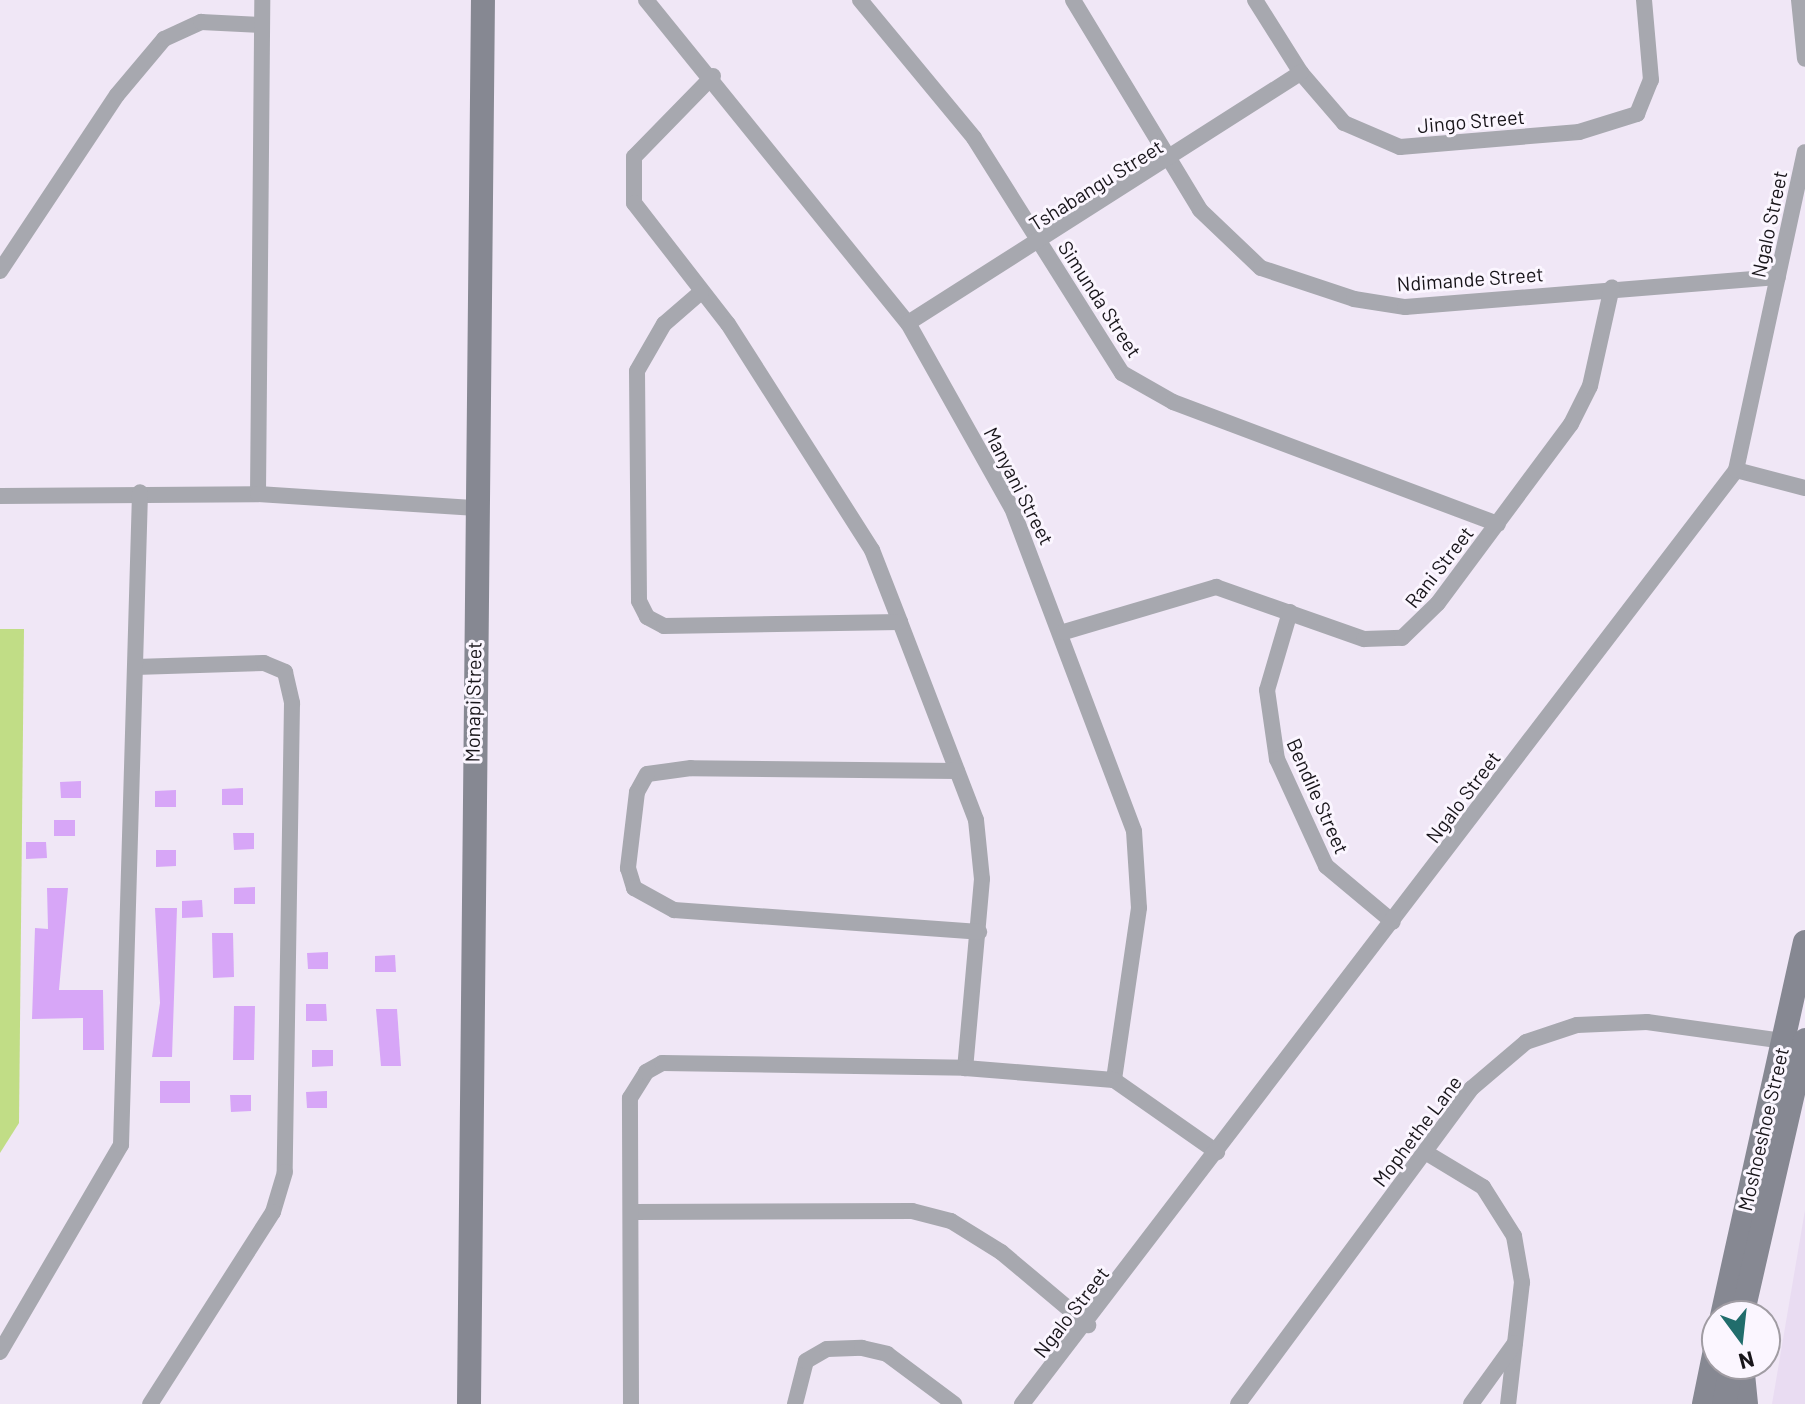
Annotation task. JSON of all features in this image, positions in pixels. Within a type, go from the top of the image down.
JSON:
[{"type":"street","points":[[258,494],[262,0]]},
{"type":"street","name":"Monapi Street","points":[[469,1404],[483,0]]},
{"type":"street","name":"Manyani Street","points":[[646,0],[713,76],[908,323],[1012,508],[1064,632],[1134,831],[1137,922],[1114,1080]]},
{"type":"street","name":"Simunda Street","points":[[860,0],[974,138],[1122,373],[1144,388],[1498,524]]},
{"type":"street","name":"Ndimande Street","points":[[1073,0],[1168,163],[1242,254],[1354,299],[1405,307],[1612,287],[1778,277]]},
{"type":"street","name":"Jingo Street","points":[[1255,0],[1301,73],[1344,123],[1400,147],[1579,132],[1620,122],[1649,100],[1644,0]]},
{"type":"street","points":[[1799,0],[1805,59]]},
{"type":"street","points":[[0,271],[117,95],[164,39],[201,22],[260,25]]},
{"type":"street","name":"Tshabangu Street","points":[[908,323],[1168,163],[1301,73]]},
{"type":"street","points":[[713,76],[656,129],[634,157],[631,178],[634,203],[701,292],[872,550],[976,820],[979,932],[965,1068]]},
{"type":"street","name":"Ngalo Street","points":[[1022,1404],[1088,1325],[1736,470],[1805,152]]},
{"type":"street","name":"Rani Street","points":[[1064,632],[1216,587],[1364,639],[1402,638],[1498,524],[1571,424],[1590,386],[1612,287]]},
{"type":"street","points":[[701,292],[664,324],[637,371],[639,601],[647,617],[664,626],[900,622]]},
{"type":"street","points":[[1736,470],[1805,488]]},
{"type":"street","points":[[0,496],[140,492],[258,494],[477,508]]},
{"type":"street","points":[[0,1352],[121,1145],[140,492]]},
{"type":"street","name":"Bendile Street","points":[[1290,612],[1267,690],[1270,736],[1326,866],[1393,922]]},
{"type":"street","points":[[135,667],[264,663],[285,672],[292,703],[285,1172],[273,1212],[150,1404]]},
{"type":"street","points":[[957,771],[691,768],[647,774],[637,792],[628,868],[634,888],[674,910],[979,932]]},
{"type":"street","name":"Moshoeshoe Street","points":[[1745,1300],[1798,1042],[1805,942]]},
{"type":"street","name":"Mophethe Lane","points":[[1238,1404],[1472,1088],[1526,1042],[1577,1025],[1647,1022],[1798,1042]]},
{"type":"street","name":"Moshoeshoe Street","points":[[1726,1300],[1798,1042]]},
{"type":"street","points":[[631,1404],[634,1212],[630,1098],[637,1081],[662,1063],[965,1068],[1114,1080],[1217,1152]]},
{"type":"street","points":[[1425,1152],[1483,1187],[1510,1226],[1522,1282],[1508,1404]]},
{"type":"street","points":[[634,1212],[912,1211],[951,1221],[1001,1252],[1088,1325]]},
{"type":"street","points":[[1471,1404],[1516,1342]]},
{"type":"street","points":[[795,1404],[806,1361],[827,1349],[862,1348],[887,1354],[954,1404]]},
{"type":"street","points":[[1704,1404],[1709,1380]]},
{"type":"street","points":[[1724,1404],[1729,1380]]},
{"type":"street","points":[[1744,1380],[1746,1404]]},
{"type":"shaded area","points":[[1805,1210],[1805,1404],[1772,1404],[1776,1380],[1781,1380],[1781,1351]]},
{"type":"green space","points":[[0,629],[24,629],[19,1123],[0,1153]]},
{"type":"building","points":[[81,781],[81,798],[61,798],[60,782]]},
{"type":"building","points":[[243,788],[243,805],[222,805],[222,789]]},
{"type":"building","points":[[176,790],[176,807],[155,807],[155,791]]},
{"type":"building","points":[[54,820],[75,820],[75,836],[54,836]]},
{"type":"building","points":[[233,833],[254,833],[254,849],[234,850]]},
{"type":"building","points":[[26,842],[46,842],[47,858],[26,859]]},
{"type":"building","points":[[156,850],[176,850],[176,866],[156,867]]},
{"type":"building","points":[[255,887],[255,904],[234,904],[234,888]]},
{"type":"building","points":[[47,888],[68,888],[59,990],[103,990],[104,1050],[83,1050],[83,1018],[32,1019],[35,928],[48,929]]},
{"type":"building","points":[[202,900],[203,917],[182,918],[182,901]]},
{"type":"building","points":[[155,908],[177,908],[172,1057],[152,1057],[160,1003]]},
{"type":"building","points":[[212,933],[233,933],[234,977],[213,978]]},
{"type":"building","points":[[328,952],[328,969],[308,969],[307,953]]},
{"type":"building","points":[[395,955],[396,972],[375,972],[375,956]]},
{"type":"building","points":[[306,1004],[326,1004],[327,1021],[306,1021]]},
{"type":"building","points":[[234,1006],[255,1006],[254,1060],[233,1060]]},
{"type":"building","points":[[376,1009],[397,1009],[401,1066],[381,1066]]},
{"type":"building","points":[[312,1050],[333,1050],[333,1066],[312,1067]]},
{"type":"building","points":[[160,1081],[190,1081],[190,1103],[160,1103]]},
{"type":"building","points":[[327,1091],[327,1108],[307,1108],[306,1092]]},
{"type":"building","points":[[230,1095],[251,1095],[251,1111],[231,1112]]}]
